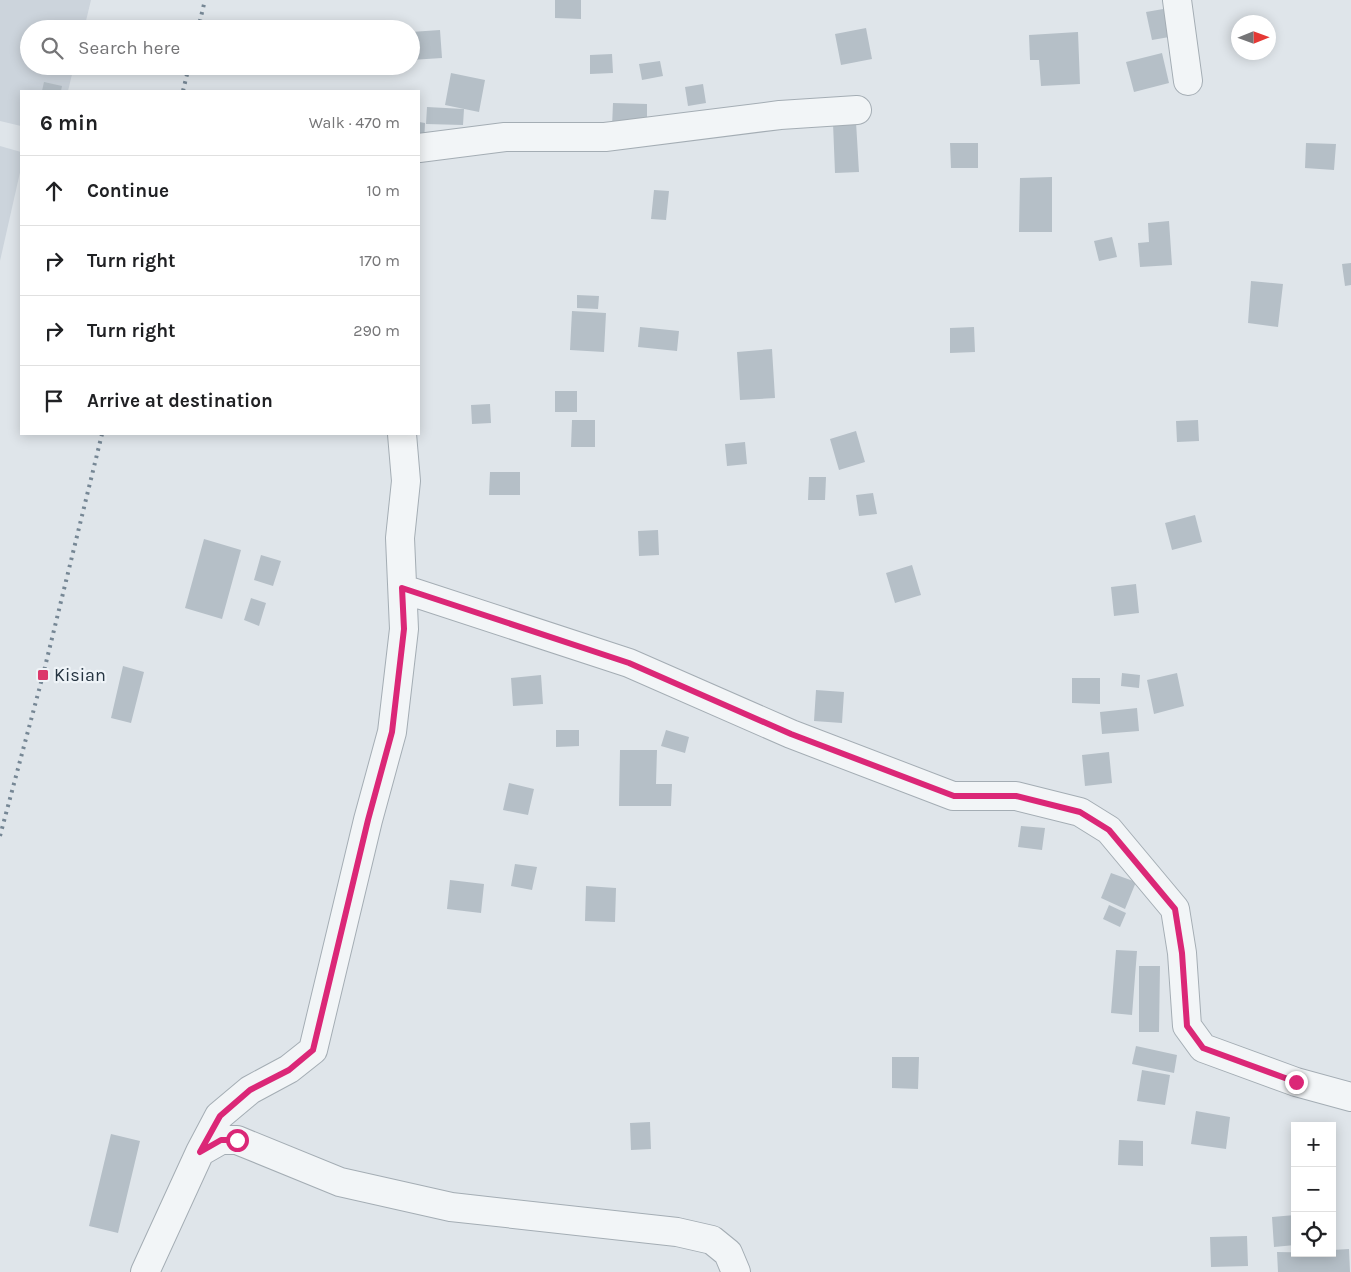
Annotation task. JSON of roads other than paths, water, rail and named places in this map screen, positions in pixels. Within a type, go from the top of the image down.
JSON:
[{"type":"street","points":[[1177,0],[1188,81]]},
{"type":"street","points":[[420,148],[505,137],[605,137],[780,115],[856,110]]},
{"type":"street","points":[[145,1272],[200,1152],[220,1116],[250,1090],[289,1070],[313,1050],[365,829],[392,732],[404,629],[400,538],[406,480],[402,435]]},
{"type":"street","points":[[402,588],[629,663],[791,734],[954,796],[1016,796],[1080,812],[1109,830],[1175,909],[1182,953],[1187,1026],[1203,1048],[1296,1082],[1351,1097]]},
{"type":"street","points":[[200,1152],[221,1140],[237,1140],[340,1182],[451,1208],[677,1232],[712,1240],[728,1253],[736,1272]]},
{"type":"railway","points":[[200,20],[205,0]]},
{"type":"railway","points":[[183,90],[187,75]]},
{"type":"railway","points":[[0,836],[43,675],[102,435]]},
{"type":"place","name":"Kisian","points":[[43,675]]}]
